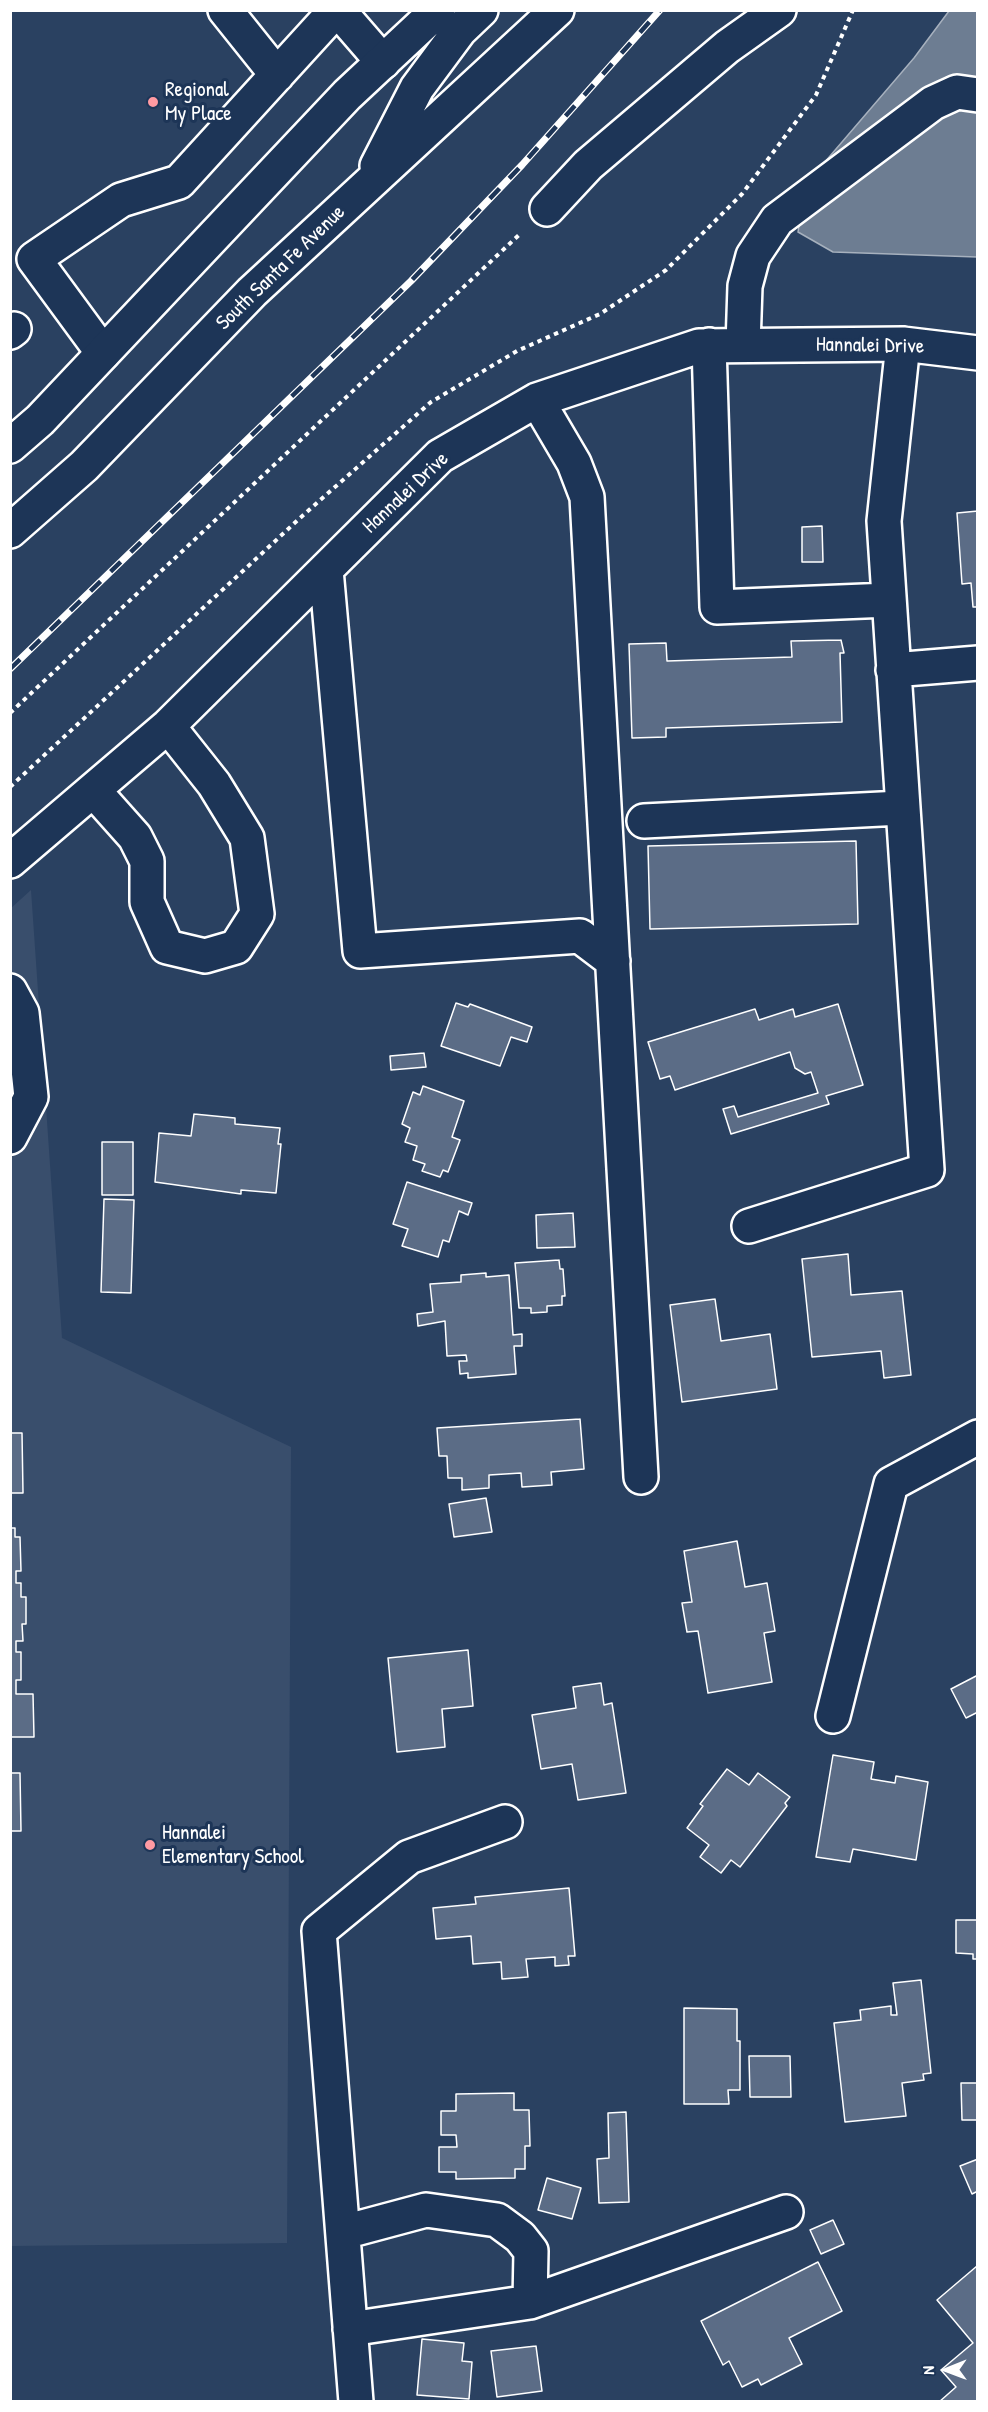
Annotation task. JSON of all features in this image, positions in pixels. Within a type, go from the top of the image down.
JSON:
[{"type":"street","points":[[225,10],[277,75]]},
{"type":"street","points":[[103,353],[34,259],[121,200],[179,182],[337,10],[383,62]]},
{"type":"street","points":[[10,446],[40,420],[347,95],[438,10]]},
{"type":"street","points":[[366,186],[417,88],[460,30],[481,10]]},
{"type":"street","name":"South Santa Fe Avenue","points":[[10,531],[84,466],[252,292],[557,10]]},
{"type":"street","points":[[547,209],[597,158],[727,47],[779,10]]},
{"type":"street","points":[[743,345],[745,286],[753,256],[777,220],[933,103],[957,92],[978,95]]},
{"type":"street","points":[[749,1226],[927,1170],[884,521],[903,344]]},
{"type":"street","name":"Hannalei Drive","points":[[10,861],[168,726],[440,456],[537,400],[699,346],[903,344],[978,353]]},
{"type":"street","points":[[709,345],[717,607],[889,600]]},
{"type":"street","points":[[537,400],[574,463],[587,497],[641,1477]]},
{"type":"street","points":[[326,570],[360,951],[580,936],[613,962]]},
{"type":"street","points":[[893,670],[978,663]]},
{"type":"street","points":[[94,791],[135,837],[147,861],[147,902],[167,947],[205,956],[236,947],[257,914],[247,838],[214,784],[168,726]]},
{"type":"street","points":[[644,821],[902,808]]},
{"type":"street","points":[[10,1137],[31,1097],[14,1010]]},
{"type":"street","points":[[832,1716],[891,1484],[978,1437]]},
{"type":"street","points":[[356,2402],[319,1931],[409,1857],[505,1822]]},
{"type":"street","points":[[344,2232],[426,2210],[497,2220],[520,2237],[531,2251],[530,2302]]},
{"type":"street","points":[[351,2329],[530,2302],[786,2212]]},
{"type":"path","points":[[10,713],[547,209]]},
{"type":"shaded area","points":[[949,11],[977,11],[977,257],[833,252],[798,232],[806,184],[914,58]]},
{"type":"shaded area","name":"Hannalei Elementary School","points":[[31,890],[62,1338],[291,1447],[287,2243],[11,2246],[10,909]]},
{"type":"building","points":[[978,511],[978,607],[973,607],[971,583],[962,584],[957,513]]},
{"type":"building","points":[[822,526],[823,562],[802,562],[802,527]]},
{"type":"building","points":[[841,640],[844,653],[840,653],[842,722],[666,728],[666,737],[632,738],[629,644],[666,643],[667,661],[792,657],[791,641]]},
{"type":"building","points":[[856,841],[858,924],[650,929],[648,846]]},
{"type":"building","points":[[456,1003],[468,1007],[470,1004],[532,1027],[527,1042],[511,1037],[500,1066],[441,1046]]},
{"type":"building","points":[[838,1004],[863,1085],[826,1096],[829,1104],[731,1134],[723,1109],[734,1106],[738,1117],[818,1093],[811,1072],[805,1074],[795,1068],[790,1052],[675,1090],[670,1076],[660,1079],[648,1042],[755,1009],[759,1020],[793,1009],[795,1017]]},
{"type":"building","points":[[424,1053],[426,1067],[391,1070],[390,1056]]},
{"type":"building","points":[[423,1086],[464,1101],[452,1137],[460,1140],[448,1172],[443,1170],[440,1177],[422,1171],[425,1164],[413,1160],[417,1146],[405,1142],[410,1128],[402,1124],[413,1092],[420,1095]]},
{"type":"building","points":[[194,1114],[235,1118],[235,1124],[280,1128],[278,1144],[281,1144],[276,1193],[241,1190],[241,1194],[155,1182],[159,1133],[191,1136]]},
{"type":"building","points":[[102,1142],[133,1142],[133,1195],[102,1195]]},
{"type":"building","points":[[407,1182],[472,1203],[468,1215],[459,1211],[449,1242],[443,1240],[438,1257],[402,1246],[408,1229],[393,1224]]},
{"type":"building","points":[[104,1199],[134,1200],[131,1293],[101,1292]]},
{"type":"building","points":[[573,1213],[575,1247],[537,1248],[536,1215]]},
{"type":"building","points":[[848,1254],[851,1295],[902,1291],[911,1375],[884,1378],[881,1351],[812,1357],[802,1259]]},
{"type":"building","points":[[559,1260],[560,1269],[563,1269],[565,1296],[562,1296],[562,1305],[547,1306],[547,1312],[531,1313],[531,1308],[519,1308],[515,1263]]},
{"type":"building","points":[[486,1273],[486,1277],[509,1275],[513,1335],[522,1334],[522,1346],[514,1346],[516,1374],[468,1378],[468,1373],[460,1374],[459,1361],[467,1361],[466,1355],[447,1356],[445,1321],[418,1326],[417,1314],[433,1312],[430,1284],[461,1282],[461,1275]]},
{"type":"building","points":[[715,1299],[721,1341],[770,1334],[777,1389],[682,1402],[670,1305]]},
{"type":"building","points":[[580,1419],[584,1469],[551,1472],[552,1485],[522,1487],[521,1473],[489,1475],[489,1488],[462,1490],[462,1478],[448,1478],[447,1456],[439,1456],[437,1428]]},
{"type":"building","points":[[10,1433],[22,1433],[23,1493],[10,1493]]},
{"type":"building","points":[[486,1498],[492,1532],[454,1537],[449,1504]]},
{"type":"building","points":[[10,1528],[15,1528],[15,1537],[20,1537],[21,1571],[16,1571],[16,1583],[21,1583],[21,1597],[26,1597],[26,1624],[22,1624],[23,1641],[16,1641],[16,1652],[21,1652],[21,1680],[16,1680],[16,1694],[33,1694],[34,1737],[10,1737]]},
{"type":"building","points":[[737,1541],[745,1587],[767,1583],[775,1631],[764,1633],[772,1682],[708,1693],[698,1631],[687,1632],[682,1603],[692,1602],[684,1551]]},
{"type":"building","points":[[468,1650],[473,1706],[442,1709],[445,1747],[397,1752],[388,1658]]},
{"type":"building","points":[[978,1675],[978,1712],[966,1718],[951,1689]]},
{"type":"building","points":[[601,1683],[604,1705],[612,1703],[626,1793],[578,1800],[572,1764],[541,1769],[532,1715],[576,1708],[573,1687]]},
{"type":"building","points":[[833,1755],[874,1762],[871,1779],[895,1783],[896,1776],[928,1782],[916,1860],[853,1849],[850,1862],[816,1857]]},
{"type":"building","points":[[727,1769],[749,1785],[758,1773],[790,1797],[785,1803],[787,1806],[740,1867],[731,1860],[721,1873],[700,1857],[709,1845],[687,1828],[703,1806],[700,1804]]},
{"type":"building","points":[[10,1773],[20,1773],[21,1831],[10,1831]]},
{"type":"building","points":[[569,1888],[575,1956],[568,1956],[569,1965],[555,1966],[555,1957],[526,1959],[528,1977],[502,1979],[501,1962],[473,1964],[471,1936],[436,1939],[433,1908],[476,1904],[475,1897]]},
{"type":"building","points":[[956,1920],[978,1920],[978,1959],[973,1959],[973,1954],[956,1953]]},
{"type":"building","points":[[921,1980],[931,2073],[923,2074],[924,2080],[902,2083],[906,2116],[845,2122],[834,2023],[861,2020],[860,2010],[891,2006],[891,2015],[897,2015],[893,1983]]},
{"type":"building","points":[[684,2008],[737,2009],[737,2041],[740,2041],[740,2090],[728,2090],[729,2104],[684,2104]]},
{"type":"building","points":[[749,2056],[790,2056],[791,2097],[750,2097]]},
{"type":"building","points":[[961,2083],[978,2083],[978,2120],[962,2120]]},
{"type":"building","points":[[514,2093],[514,2110],[529,2110],[530,2146],[525,2146],[525,2169],[515,2169],[515,2178],[456,2179],[456,2172],[439,2172],[439,2147],[457,2147],[456,2135],[441,2135],[441,2111],[456,2111],[456,2094]]},
{"type":"building","points":[[626,2112],[629,2202],[599,2203],[597,2159],[609,2158],[608,2113]]},
{"type":"building","points":[[978,2159],[978,2191],[972,2194],[960,2166]]},
{"type":"building","points":[[547,2178],[581,2188],[572,2219],[538,2210]]},
{"type":"building","points":[[833,2220],[844,2244],[821,2254],[810,2230]]},
{"type":"building","points":[[818,2262],[842,2311],[789,2338],[802,2364],[761,2385],[758,2379],[742,2387],[729,2361],[723,2365],[701,2321]]},
{"type":"building","points":[[977,2266],[978,2402],[939,2402],[956,2387],[941,2370],[973,2343],[937,2300]]},
{"type":"building","points":[[422,2339],[464,2343],[462,2361],[472,2362],[469,2399],[417,2395]]},
{"type":"building","points":[[536,2346],[542,2391],[497,2397],[491,2351]]},
{"type":"railway","points":[[10,669],[411,281],[522,165],[660,10]]},
{"type":"place","name":"Regional My Place","points":[[153,102]]},
{"type":"place","name":"Hannalei Elementary School","points":[[150,1845]]}]
